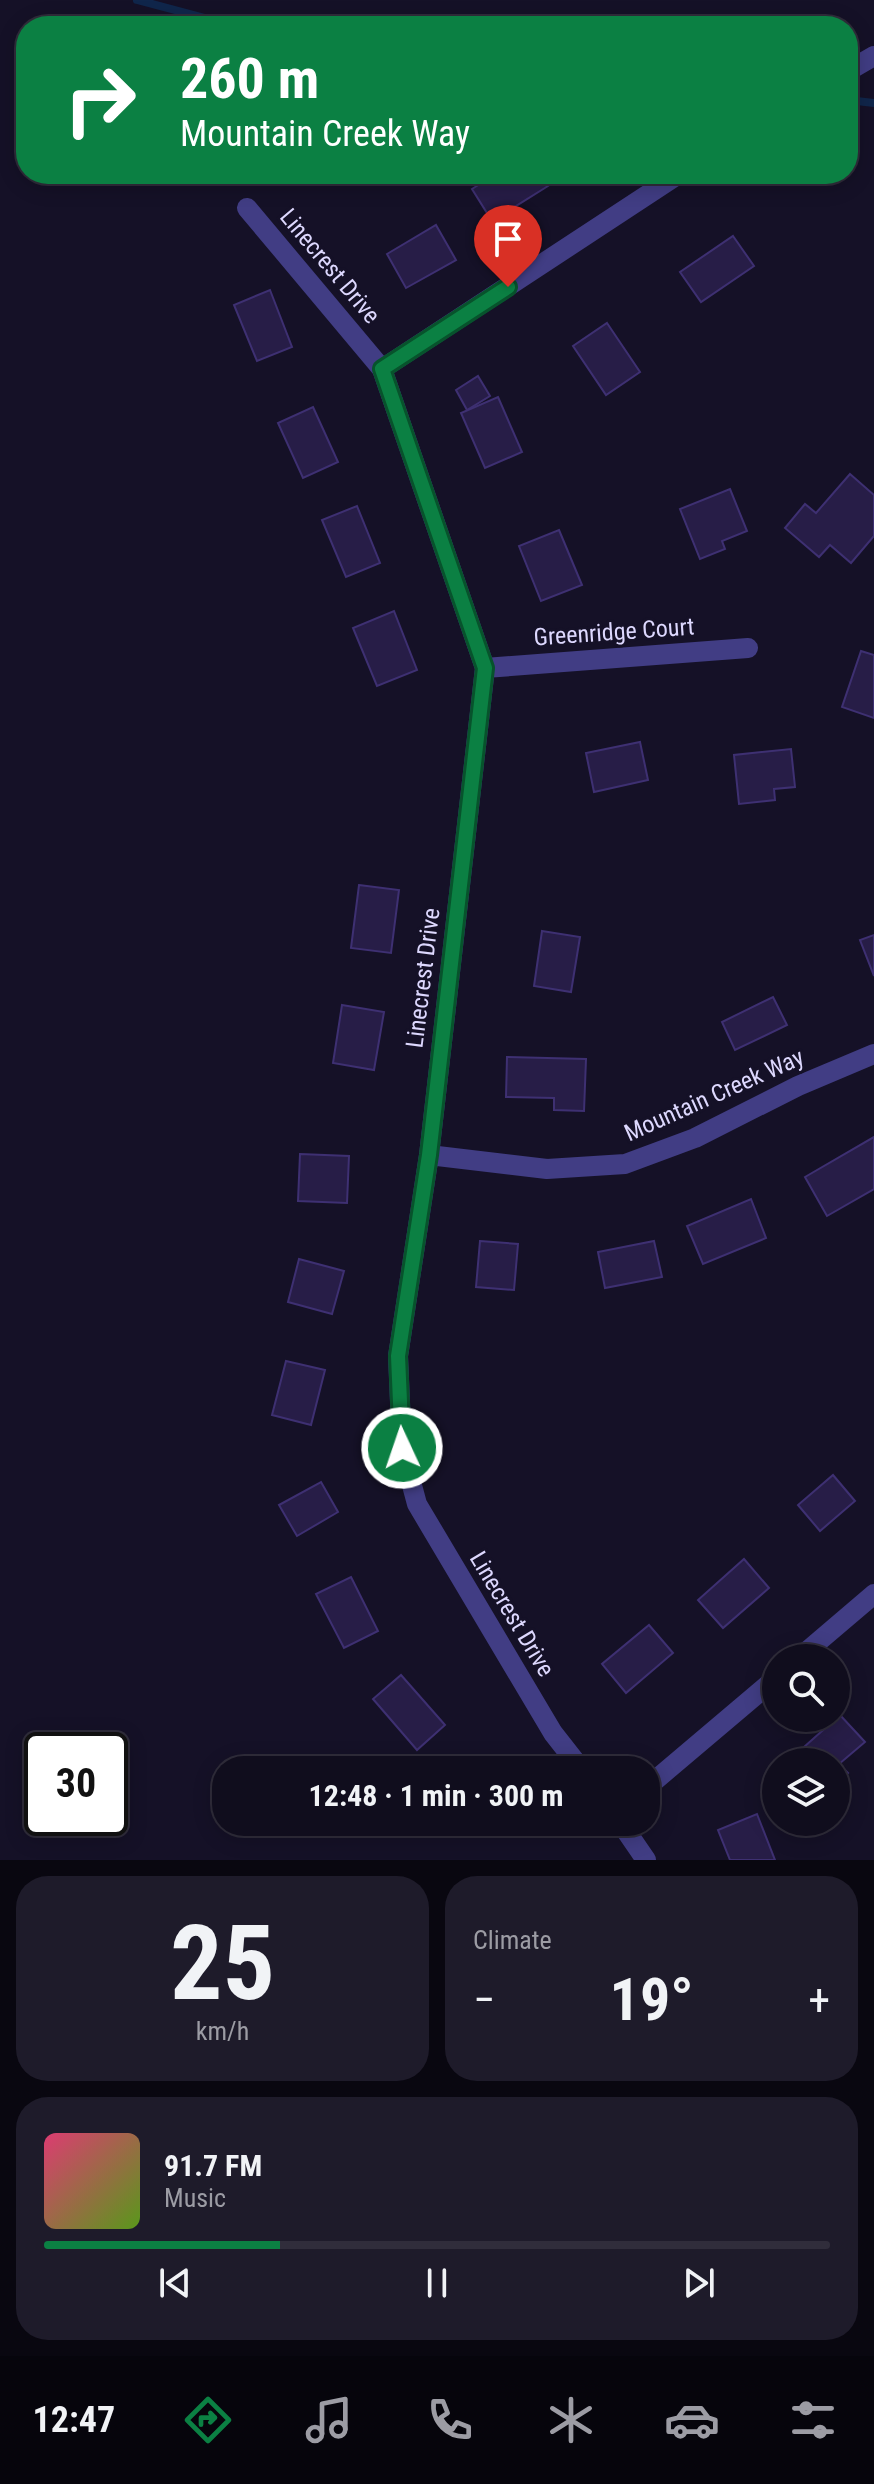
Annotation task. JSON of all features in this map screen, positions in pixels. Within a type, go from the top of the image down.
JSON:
[{"type":"street","points":[[382,369],[664,184]]},
{"type":"street","name":"Linecrest Drive","points":[[247,208],[382,369],[485,668],[429,1155],[398,1356],[402,1448],[417,1504],[545,1720],[572,1756]]},
{"type":"street","name":"Greenridge Court","points":[[485,668],[748,648]]},
{"type":"street","name":"Mountain Creek Way","points":[[429,1155],[547,1169],[625,1164],[708,1132],[798,1086],[874,1054]]},
{"type":"street","points":[[815,1644],[874,1594]]},
{"type":"street","points":[[660,1776],[762,1690]]},
{"type":"street","points":[[630,1836],[646,1860]]},
{"type":"building","points":[[480,184],[548,186],[492,221],[472,189]]},
{"type":"building","points":[[436,225],[456,260],[406,288],[387,254]]},
{"type":"building","points":[[733,236],[754,266],[701,302],[680,272]]},
{"type":"building","points":[[270,290],[292,347],[257,361],[234,305]]},
{"type":"building","points":[[607,323],[640,372],[606,395],[573,346]]},
{"type":"building","points":[[478,376],[490,396],[467,410],[456,390]]},
{"type":"building","points":[[498,397],[522,452],[485,468],[461,413]]},
{"type":"building","points":[[313,407],[338,462],[303,478],[278,423]]},
{"type":"building","points":[[850,474],[874,495],[874,536],[851,563],[830,545],[819,557],[785,528],[805,504],[816,513]]},
{"type":"building","points":[[730,489],[747,531],[722,541],[725,549],[700,559],[680,509]]},
{"type":"building","points":[[357,506],[380,563],[346,577],[322,520]]},
{"type":"building","points":[[559,530],[582,585],[541,601],[519,546]]},
{"type":"building","points":[[394,611],[417,670],[377,686],[353,628]]},
{"type":"building","points":[[861,651],[874,655],[874,718],[842,707]]},
{"type":"building","points":[[640,742],[648,780],[594,792],[586,753]]},
{"type":"building","points":[[791,749],[795,787],[774,789],[775,800],[739,804],[734,755]]},
{"type":"building","points":[[359,885],[399,890],[391,953],[351,948]]},
{"type":"building","points":[[542,931],[580,937],[571,992],[534,986]]},
{"type":"building","points":[[874,935],[874,976],[860,940]]},
{"type":"building","points":[[773,997],[787,1025],[735,1050],[722,1022]]},
{"type":"building","points":[[342,1005],[384,1012],[374,1070],[333,1063]]},
{"type":"building","points":[[507,1057],[586,1059],[584,1111],[554,1110],[554,1098],[506,1097]]},
{"type":"building","points":[[874,1137],[874,1189],[827,1216],[805,1177]]},
{"type":"building","points":[[300,1154],[349,1156],[347,1203],[298,1201]]},
{"type":"building","points":[[751,1199],[766,1238],[703,1264],[687,1226]]},
{"type":"building","points":[[480,1241],[518,1244],[514,1290],[476,1287]]},
{"type":"building","points":[[654,1241],[662,1277],[605,1288],[598,1252]]},
{"type":"building","points":[[299,1259],[344,1271],[332,1314],[288,1302]]},
{"type":"building","points":[[286,1361],[325,1370],[311,1425],[272,1415]]},
{"type":"building","points":[[833,1475],[855,1501],[820,1531],[798,1505]]},
{"type":"building","points":[[321,1482],[338,1512],[297,1536],[279,1505]]},
{"type":"building","points":[[744,1559],[769,1588],[723,1628],[698,1600]]},
{"type":"building","points":[[351,1577],[378,1631],[344,1648],[316,1594]]},
{"type":"building","points":[[649,1625],[673,1653],[626,1693],[602,1664]]},
{"type":"building","points":[[401,1675],[445,1725],[417,1750],[373,1699]]},
{"type":"building","points":[[850,1726],[865,1742],[850,1755],[850,1748],[803,1748],[821,1732],[850,1732]]},
{"type":"building","points":[[757,1814],[762,1836],[766,1836],[775,1860],[730,1860],[718,1830]]},
{"type":"waterway","points":[[137,0],[197,16]]},
{"type":"waterway","points":[[858,101],[874,103]]},
{"type":"route","points":[[402,1448],[398,1356],[429,1155],[485,668],[382,369],[508,287]]}]
